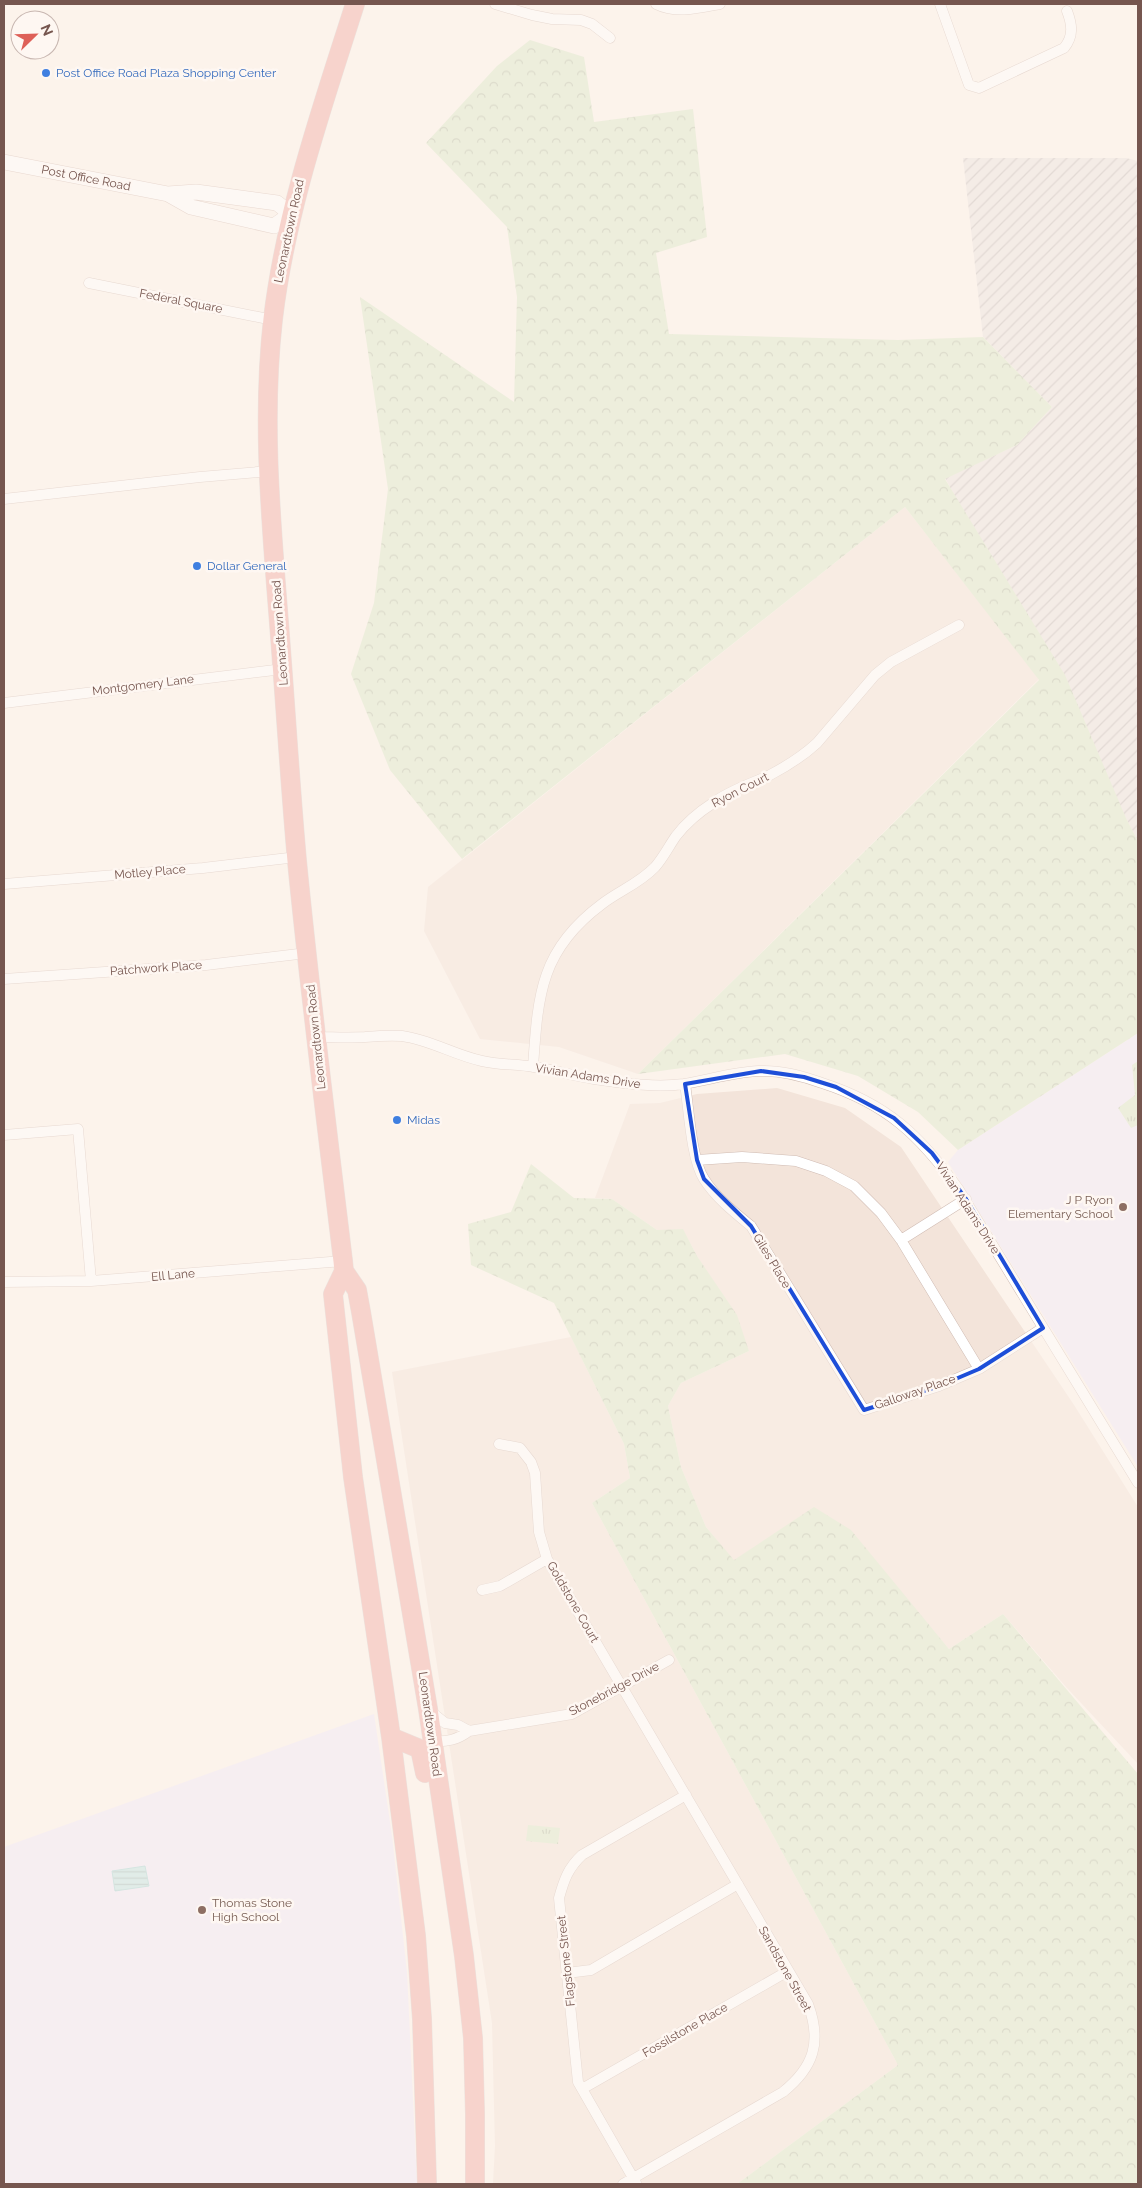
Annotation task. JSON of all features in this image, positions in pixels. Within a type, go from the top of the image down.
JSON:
[{"type":"highway","name":"Leonardtown Road","points":[[355,4],[302,170],[291,214],[273,320],[268,379],[271,523],[296,857],[315,1037],[344,1266],[357,1290],[428,1709],[464,1956],[473,2038],[474,2184]]},
{"type":"highway","points":[[344,1266],[333,1294],[353,1477],[391,1737],[416,1936],[422,2019],[427,2184]]},
{"type":"highway","points":[[378,1655],[391,1683],[396,1718],[402,1730],[432,1741]]},
{"type":"highway","points":[[391,1737],[417,1747],[421,1752],[439,1852],[452,1872]]},
{"type":"street","points":[[495,4],[532,15],[582,20],[592,24],[610,38]]},
{"type":"street","points":[[656,4],[678,10],[720,4]]},
{"type":"street","points":[[940,4],[969,85],[979,88],[1064,48],[1072,30],[1068,11]]},
{"type":"street","name":"Post Office Road","points":[[4,162],[168,194],[196,192],[276,203],[291,214],[274,226],[191,207],[168,194]]},
{"type":"street","name":"Federal Square","points":[[89,283],[273,320]]},
{"type":"street","points":[[4,499],[270,471]]},
{"type":"street","name":"Ryon Court","points":[[533,1067],[536,1022],[546,971],[565,938],[580,921],[656,866],[688,822],[713,802],[770,775],[806,753],[817,743],[876,675],[891,662],[959,625]]},
{"type":"street","name":"Montgomery Lane","points":[[4,703],[283,669]]},
{"type":"street","name":"Motley Place","points":[[4,884],[203,868],[296,857]]},
{"type":"street","name":"Patchwork Place","points":[[4,979],[206,965],[307,953]]},
{"type":"street","name":"Vivian Adams Drive","points":[[315,1037],[401,1036],[425,1040],[455,1053],[481,1061],[533,1067],[637,1085],[685,1084],[736,1073],[761,1071],[804,1077],[852,1094],[894,1118],[918,1139],[940,1164],[966,1199],[1138,1483]]},
{"type":"street","name":"Giles Place","points":[[685,1084],[696,1160],[704,1179],[729,1208],[751,1226],[864,1410]]},
{"type":"street","points":[[4,1135],[78,1129],[91,1281]]},
{"type":"street","points":[[696,1160],[742,1157],[796,1161],[826,1171],[854,1186],[881,1213],[901,1240],[979,1368]]},
{"type":"street","points":[[901,1240],[966,1199]]},
{"type":"street","name":"Ell Lane","points":[[4,1282],[91,1281],[344,1266]]},
{"type":"street","name":"Galloway Place","points":[[864,1410],[939,1386],[979,1368],[1043,1328]]},
{"type":"street","name":"Goldstone Court","points":[[499,1444],[520,1448],[531,1462],[534,1473],[539,1532],[547,1559],[622,1686]]},
{"type":"street","points":[[482,1590],[500,1586],[547,1559]]},
{"type":"street","name":"Stonebridge Drive","points":[[432,1741],[446,1742],[460,1738],[469,1731],[572,1714],[670,1660]]},
{"type":"street","name":"Sandstone Street","points":[[622,1686],[809,2006],[815,2030],[814,2046],[809,2066],[798,2080],[783,2092],[635,2181],[623,2184]]},
{"type":"street","name":"Stonebridge Drive","points":[[428,1709],[445,1723],[458,1724],[469,1731]]},
{"type":"street","name":"Flagstone Street","points":[[635,2181],[578,2082],[559,1898],[565,1876],[572,1864],[582,1855],[686,1795]]},
{"type":"street","points":[[567,1973],[591,1970],[738,1884]]},
{"type":"street","name":"Fossilstone Place","points":[[582,2089],[788,1971]]},
{"type":"highlighted area","points":[[761,1071],[804,1077],[836,1087],[894,1118],[932,1153],[966,1199],[1043,1328],[979,1369],[939,1386],[864,1410],[751,1226],[704,1179],[697,1160],[685,1084]]},
{"type":"shaded area","points":[[963,158],[1126,158],[1138,161],[1138,841],[945,478],[1017,445],[1052,407],[983,337]]},
{"type":"shaded area","points":[[905,507],[1039,679],[638,1074],[559,1047],[480,1039],[424,931],[428,887]]},
{"type":"shaded area","points":[[1138,1033],[1138,1467],[948,1162],[958,1150]]},
{"type":"shaded area","points":[[777,1088],[845,1108],[901,1147],[1074,1405],[1138,1507],[1138,1764],[1067,1688],[1003,1614],[949,1649],[915,1609],[734,1561],[706,1527],[681,1467],[668,1406],[681,1383],[749,1351],[683,1230],[657,1230],[612,1199],[595,1198],[630,1104],[660,1103],[697,1094]]},
{"type":"shaded area","points":[[571,1337],[624,1444],[630,1478],[592,1503],[898,2065],[737,2184],[493,2184],[495,2146],[492,2023],[392,1372]]},
{"type":"shaded area","name":"Thomas Stone High School","points":[[374,1714],[392,1836],[407,1973],[417,2184],[4,2184],[4,1847]]},
{"type":"green space","points":[[530,40],[584,57],[594,122],[693,109],[707,237],[656,253],[669,334],[898,340],[983,337],[1052,407],[1017,445],[945,479],[1065,675],[1126,818],[1138,841],[1138,1033],[958,1150],[918,1112],[858,1076],[785,1054],[638,1074],[1039,680],[905,507],[462,859],[390,770],[351,674],[374,603],[388,489],[360,297],[514,402],[517,297],[507,227],[426,143],[497,66]]},
{"type":"green space","points":[[1138,1061],[1138,1125],[1131,1128],[1118,1108],[1135,1095],[1132,1065]]},
{"type":"green space","points":[[531,1164],[574,1198],[612,1199],[657,1230],[683,1229],[697,1256],[737,1315],[749,1351],[681,1383],[668,1406],[681,1467],[706,1527],[734,1560],[814,1507],[851,1530],[949,1649],[1003,1614],[1138,1774],[1138,2184],[737,2184],[898,2065],[592,1503],[630,1478],[624,1444],[554,1303],[471,1265],[468,1224],[511,1212]]},
{"type":"green space","points":[[528,1825],[560,1828],[558,1844],[526,1841]]},
{"type":"water","points":[[145,1866],[149,1886],[115,1891],[112,1871]]},
{"type":"place","name":"Post Office Road Plaza Shopping Center","points":[[46,73]]},
{"type":"place","name":"Dollar General","points":[[197,566]]},
{"type":"place","name":"Midas","points":[[397,1120]]},
{"type":"place","name":"J P Ryon Elementary School","points":[[1123,1207]]},
{"type":"place","name":"Thomas Stone High School","points":[[202,1910]]}]
